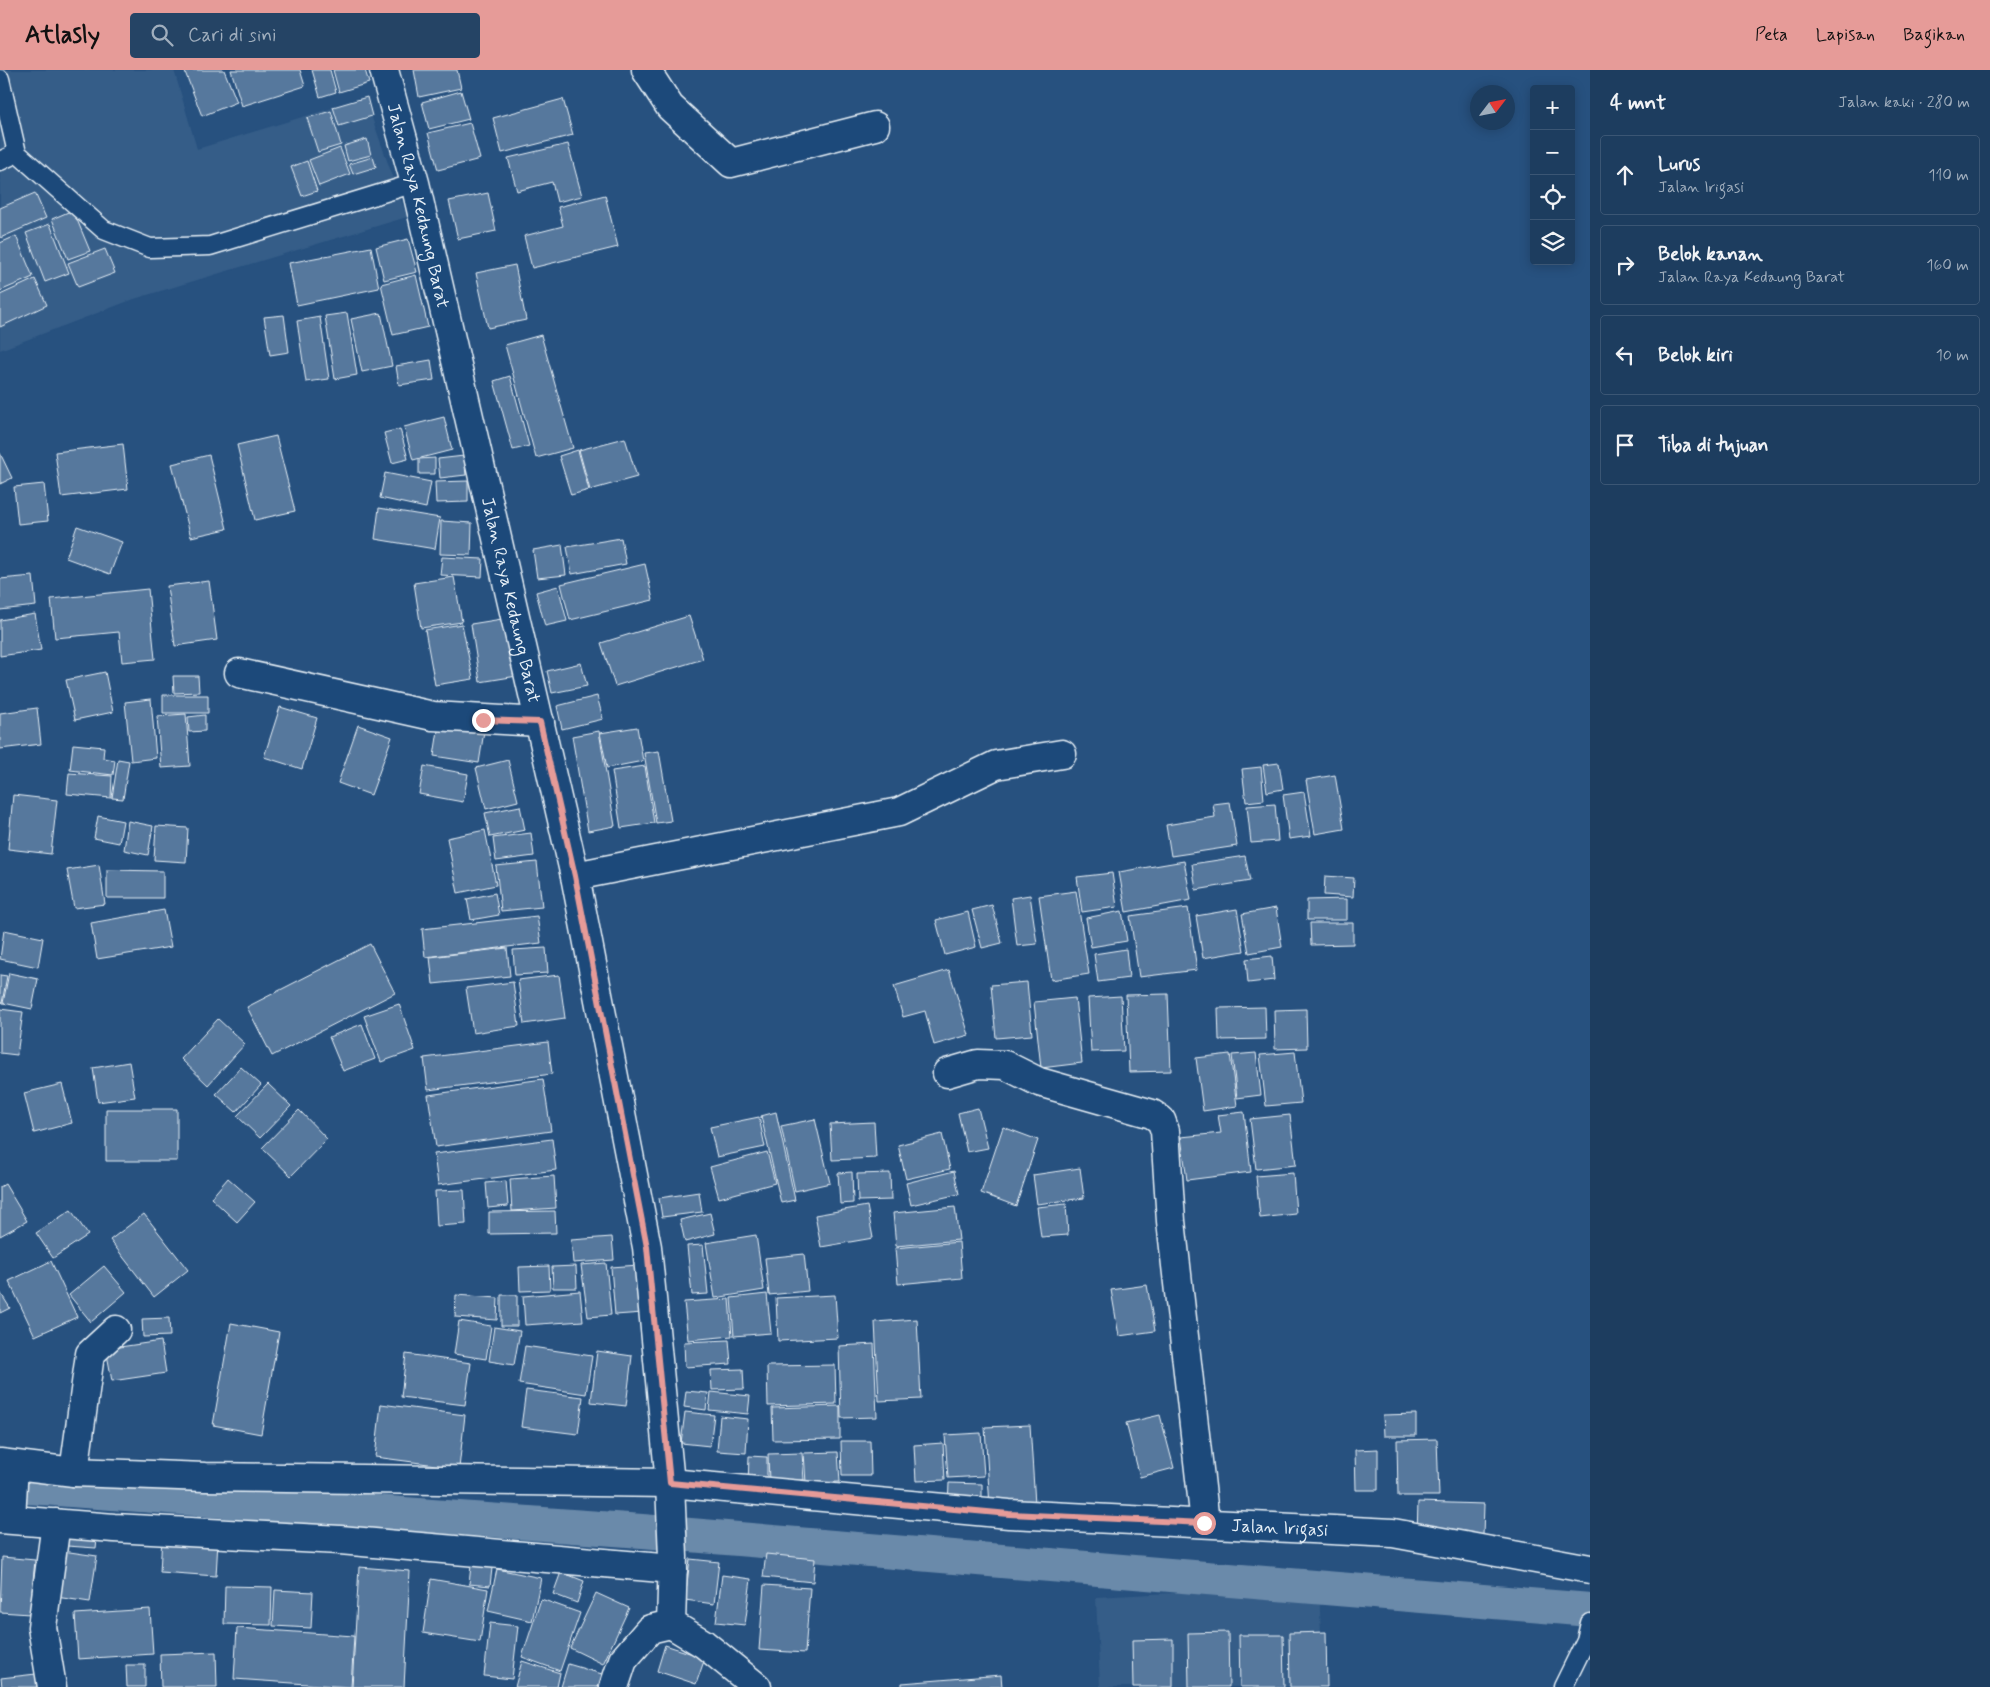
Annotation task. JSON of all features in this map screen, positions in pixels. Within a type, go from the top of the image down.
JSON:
[{"type":"street","name":"Jalan Raya Kedaung Barat","points":[[384,70],[415,183],[575,876],[647,1247],[670,1483],[673,1563],[671,1624]]},
{"type":"street","points":[[646,70],[670,108],[731,162],[875,126]]},
{"type":"street","points":[[239,673],[432,716],[540,722]]},
{"type":"street","points":[[575,876],[899,812],[996,765],[1062,754]]},
{"type":"street","points":[[947,1073],[978,1064],[1005,1066],[1039,1082],[1152,1114],[1161,1120],[1165,1131],[1171,1221],[1204,1523]]},
{"type":"street","points":[[74,1472],[90,1354],[116,1330]]},
{"type":"street","name":"Jalan Irigasi","points":[[9,1491],[74,1472],[205,1477],[670,1483],[1009,1514],[1393,1533],[1590,1569]]},
{"type":"street","points":[[9,1491],[56,1523],[673,1563]]},
{"type":"street","points":[[52,1687],[42,1628],[56,1523]]},
{"type":"street","points":[[614,1687],[623,1660],[650,1629],[671,1624],[704,1644],[757,1687]]},
{"type":"lane","points":[[0,78],[17,153],[104,230],[150,248],[210,246],[415,183]]},
{"type":"lane","points":[[0,161],[17,153]]},
{"type":"lane","points":[[1563,1687],[1586,1640],[1590,1624]]},
{"type":"shaded area","points":[[0,70],[174,70],[197,149],[365,98],[407,217],[134,299],[0,350]]},
{"type":"shaded area","points":[[1319,1585],[1323,1687],[1100,1687],[1096,1597]]},
{"type":"building","points":[[190,70],[224,70],[237,102],[202,116],[185,72]]},
{"type":"building","points":[[231,70],[300,70],[305,86],[242,106]]},
{"type":"building","points":[[312,70],[330,70],[336,92],[320,97]]},
{"type":"building","points":[[333,70],[365,70],[369,83],[339,92]]},
{"type":"building","points":[[414,70],[457,70],[461,88],[419,97]]},
{"type":"building","points":[[461,91],[469,119],[429,129],[422,102]]},
{"type":"building","points":[[367,97],[372,116],[339,126],[333,107]]},
{"type":"building","points":[[563,99],[573,135],[502,153],[493,118]]},
{"type":"building","points":[[331,111],[341,145],[318,152],[307,118]]},
{"type":"building","points":[[470,123],[480,159],[438,170],[428,133]]},
{"type":"building","points":[[367,139],[371,155],[348,161],[344,146]]},
{"type":"building","points":[[568,144],[582,196],[557,202],[552,182],[517,191],[508,158]]},
{"type":"building","points":[[340,148],[350,174],[319,186],[309,160]]},
{"type":"building","points":[[373,157],[376,167],[353,174],[349,164]]},
{"type":"building","points":[[307,161],[317,191],[302,196],[291,167]]},
{"type":"building","points":[[35,193],[46,218],[0,238],[0,208]]},
{"type":"building","points":[[488,193],[496,231],[458,239],[449,201]]},
{"type":"building","points":[[605,195],[618,247],[532,268],[524,236],[563,226],[558,207]]},
{"type":"building","points":[[73,210],[90,251],[68,259],[52,219]]},
{"type":"building","points":[[50,224],[69,273],[45,282],[26,233]]},
{"type":"building","points":[[16,236],[33,277],[0,291],[0,243]]},
{"type":"building","points":[[408,239],[417,272],[384,280],[376,247]]},
{"type":"building","points":[[371,247],[379,288],[297,305],[289,263]]},
{"type":"building","points":[[105,249],[115,273],[78,287],[68,263]]},
{"type":"building","points":[[515,265],[526,320],[488,328],[476,273]]},
{"type":"building","points":[[416,275],[428,327],[393,335],[381,284]]},
{"type":"building","points":[[35,279],[47,305],[0,327],[0,295]]},
{"type":"building","points":[[347,313],[357,375],[335,379],[325,316]]},
{"type":"building","points":[[381,313],[392,366],[362,372],[351,319]]},
{"type":"building","points":[[284,315],[289,352],[270,355],[264,317]]},
{"type":"building","points":[[320,317],[329,379],[306,382],[297,321]]},
{"type":"building","points":[[541,335],[573,448],[536,458],[505,345]]},
{"type":"building","points":[[431,360],[434,380],[399,385],[396,366]]},
{"type":"building","points":[[510,376],[529,446],[513,450],[494,381]]},
{"type":"building","points":[[444,417],[452,450],[413,460],[404,427]]},
{"type":"building","points":[[400,429],[408,459],[392,463],[384,433]]},
{"type":"building","points":[[276,436],[295,511],[255,520],[237,445]]},
{"type":"building","points":[[625,438],[637,477],[590,490],[579,450]]},
{"type":"building","points":[[123,444],[128,489],[61,497],[55,452]]},
{"type":"building","points":[[578,450],[589,490],[571,495],[559,456]]},
{"type":"building","points":[[0,453],[12,478],[0,484]]},
{"type":"building","points":[[209,455],[227,529],[191,537],[172,464]]},
{"type":"building","points":[[464,456],[466,475],[440,478],[438,459]]},
{"type":"building","points":[[435,458],[435,474],[419,474],[419,459]]},
{"type":"building","points":[[385,473],[431,482],[426,508],[380,498]]},
{"type":"building","points":[[468,481],[468,502],[436,503],[435,482]]},
{"type":"building","points":[[44,484],[48,521],[18,524],[14,487]]},
{"type":"building","points":[[379,508],[440,518],[435,549],[375,539]]},
{"type":"building","points":[[441,521],[472,523],[471,555],[440,554]]},
{"type":"building","points":[[77,526],[122,542],[110,574],[66,558]]},
{"type":"building","points":[[621,538],[626,564],[572,574],[567,547]]},
{"type":"building","points":[[562,545],[566,575],[537,578],[533,550]]},
{"type":"building","points":[[442,557],[483,559],[482,577],[440,575]]},
{"type":"building","points":[[645,564],[653,600],[570,620],[561,584]]},
{"type":"building","points":[[33,576],[36,606],[0,610],[0,579]]},
{"type":"building","points":[[454,577],[462,622],[421,628],[414,583]]},
{"type":"building","points":[[209,581],[217,640],[175,646],[167,586]]},
{"type":"building","points":[[558,586],[567,621],[545,626],[536,592]]},
{"type":"building","points":[[148,589],[155,659],[122,662],[119,632],[55,638],[51,599]]},
{"type":"building","points":[[35,614],[41,650],[0,656],[0,620]]},
{"type":"building","points":[[689,616],[703,659],[615,686],[601,643]]},
{"type":"building","points":[[508,618],[517,676],[480,682],[471,624]]},
{"type":"building","points":[[462,624],[473,679],[435,685],[425,630]]},
{"type":"building","points":[[581,663],[587,686],[552,693],[547,671]]},
{"type":"building","points":[[105,672],[113,712],[75,720],[66,680]]},
{"type":"building","points":[[173,676],[198,676],[199,692],[174,693]]},
{"type":"building","points":[[163,695],[208,695],[208,713],[163,713]]},
{"type":"building","points":[[597,696],[603,719],[562,729],[557,706]]},
{"type":"building","points":[[151,699],[156,758],[131,761],[125,702]]},
{"type":"building","points":[[280,707],[317,718],[302,769],[264,757]]},
{"type":"building","points":[[37,708],[41,744],[0,749],[0,713]]},
{"type":"building","points":[[186,714],[190,766],[161,768],[157,716]]},
{"type":"building","points":[[205,715],[205,731],[189,732],[188,717]]},
{"type":"building","points":[[439,724],[484,731],[479,763],[434,756]]},
{"type":"building","points":[[358,725],[392,737],[371,795],[338,783]]},
{"type":"building","points":[[637,727],[643,761],[607,768],[600,733]]},
{"type":"building","points":[[599,731],[615,826],[588,831],[572,736]]},
{"type":"building","points":[[73,744],[104,747],[103,758],[115,760],[113,775],[70,770]]},
{"type":"building","points":[[659,751],[671,821],[656,823],[644,753]]},
{"type":"building","points":[[118,759],[129,761],[123,799],[112,798]]},
{"type":"building","points":[[508,760],[518,801],[486,809],[476,768]]},
{"type":"building","points":[[1279,763],[1283,789],[1267,792],[1263,765]]},
{"type":"building","points":[[424,766],[468,774],[463,802],[419,794]]},
{"type":"building","points":[[645,766],[654,823],[621,828],[612,771]]},
{"type":"building","points":[[1261,767],[1264,800],[1246,802],[1242,769]]},
{"type":"building","points":[[69,773],[112,776],[111,798],[67,794]]},
{"type":"building","points":[[1335,775],[1344,829],[1315,834],[1306,780]]},
{"type":"building","points":[[1304,792],[1311,836],[1289,839],[1283,795]]},
{"type":"building","points":[[13,795],[57,800],[51,854],[8,849]]},
{"type":"building","points":[[1230,802],[1237,846],[1171,856],[1166,825],[1215,817],[1213,804]]},
{"type":"building","points":[[1275,804],[1278,841],[1251,843],[1247,806]]},
{"type":"building","points":[[520,806],[525,830],[490,837],[485,813]]},
{"type":"building","points":[[98,816],[123,821],[119,843],[94,838]]},
{"type":"building","points":[[128,821],[153,826],[148,855],[124,850]]},
{"type":"building","points":[[156,826],[188,828],[186,862],[154,860]]},
{"type":"building","points":[[485,830],[496,885],[458,893],[447,838]]},
{"type":"building","points":[[531,833],[534,856],[496,861],[493,838]]},
{"type":"building","points":[[1245,856],[1250,881],[1196,890],[1192,864]]},
{"type":"building","points":[[1184,861],[1191,900],[1126,912],[1119,872]]},
{"type":"building","points":[[537,862],[542,907],[501,911],[496,866]]},
{"type":"building","points":[[99,865],[105,904],[74,908],[67,870]]},
{"type":"building","points":[[107,870],[163,871],[163,898],[107,898]]},
{"type":"building","points":[[1112,873],[1117,907],[1082,912],[1077,877]]},
{"type":"building","points":[[1325,876],[1354,878],[1353,897],[1324,895]]},
{"type":"building","points":[[1076,891],[1089,974],[1051,980],[1039,896]]},
{"type":"building","points":[[495,893],[499,915],[471,920],[467,899]]},
{"type":"building","points":[[1030,895],[1037,944],[1017,946],[1011,898]]},
{"type":"building","points":[[1347,899],[1347,920],[1307,920],[1307,900]]},
{"type":"building","points":[[992,905],[1002,943],[982,948],[972,910]]},
{"type":"building","points":[[1188,908],[1197,970],[1139,977],[1130,916]]},
{"type":"building","points":[[1276,908],[1282,947],[1249,953],[1242,914]]},
{"type":"building","points":[[1237,909],[1244,951],[1203,958],[1196,916]]},
{"type":"building","points":[[164,910],[171,947],[97,959],[91,923]]},
{"type":"building","points":[[1122,911],[1127,941],[1091,947],[1086,918]]},
{"type":"building","points":[[968,912],[976,947],[945,955],[936,920]]},
{"type":"building","points":[[537,916],[541,943],[425,957],[422,929]]},
{"type":"building","points":[[1310,923],[1353,923],[1353,944],[1311,945]]},
{"type":"building","points":[[4,930],[43,938],[38,967],[0,959]]},
{"type":"building","points":[[370,944],[395,993],[272,1056],[247,1007]]},
{"type":"building","points":[[507,948],[510,976],[433,984],[430,957]]},
{"type":"building","points":[[546,948],[548,973],[515,975],[513,950]]},
{"type":"building","points":[[1126,949],[1129,978],[1098,982],[1094,954]]},
{"type":"building","points":[[1272,956],[1274,980],[1248,983],[1246,959]]},
{"type":"building","points":[[949,970],[969,1035],[934,1045],[925,1011],[903,1017],[894,986]]},
{"type":"building","points":[[9,973],[38,979],[32,1009],[3,1003]]},
{"type":"building","points":[[0,975],[7,976],[2,1003],[0,1002]]},
{"type":"building","points":[[559,975],[565,1018],[524,1024],[518,980]]},
{"type":"building","points":[[513,982],[519,1026],[473,1033],[466,988]]},
{"type":"building","points":[[1027,982],[1032,1035],[996,1038],[991,985]]},
{"type":"building","points":[[1168,994],[1171,1071],[1129,1072],[1126,995]]},
{"type":"building","points":[[1121,996],[1124,1051],[1091,1052],[1088,998]]},
{"type":"building","points":[[1075,998],[1082,1063],[1041,1068],[1034,1002]]},
{"type":"building","points":[[399,1004],[415,1050],[381,1062],[364,1016]]},
{"type":"building","points":[[1265,1007],[1266,1039],[1219,1040],[1218,1008]]},
{"type":"building","points":[[0,1009],[23,1012],[17,1055],[0,1053]]},
{"type":"building","points":[[1306,1009],[1307,1048],[1275,1049],[1274,1010]]},
{"type":"building","points":[[218,1019],[245,1044],[208,1085],[181,1059]]},
{"type":"building","points":[[362,1024],[375,1059],[343,1071],[329,1037]]},
{"type":"building","points":[[548,1042],[552,1074],[428,1090],[424,1058]]},
{"type":"building","points":[[1295,1052],[1301,1103],[1266,1106],[1260,1055]]},
{"type":"building","points":[[1256,1053],[1261,1095],[1237,1098],[1232,1055]]},
{"type":"building","points":[[1230,1054],[1237,1106],[1203,1111],[1196,1058]]},
{"type":"building","points":[[129,1062],[135,1097],[98,1102],[93,1068]]},
{"type":"building","points":[[241,1067],[261,1085],[236,1112],[216,1094]]},
{"type":"building","points":[[543,1079],[551,1131],[436,1147],[428,1095]]},
{"type":"building","points":[[62,1084],[72,1123],[34,1133],[24,1093]]},
{"type":"building","points":[[268,1084],[291,1106],[260,1138],[237,1116]]},
{"type":"building","points":[[978,1108],[988,1148],[967,1152],[958,1113]]},
{"type":"building","points":[[106,1109],[177,1109],[177,1161],[106,1161]]},
{"type":"building","points":[[299,1110],[327,1139],[291,1176],[262,1148]]},
{"type":"building","points":[[776,1112],[795,1200],[781,1203],[761,1116]]},
{"type":"building","points":[[1244,1112],[1251,1172],[1187,1180],[1181,1137],[1221,1133],[1218,1115]]},
{"type":"building","points":[[1290,1115],[1296,1165],[1256,1169],[1250,1119]]},
{"type":"building","points":[[759,1117],[765,1147],[717,1157],[710,1127]]},
{"type":"building","points":[[815,1119],[830,1183],[795,1191],[781,1126]]},
{"type":"building","points":[[874,1122],[876,1158],[832,1160],[830,1124]]},
{"type":"building","points":[[1003,1127],[1038,1140],[1016,1206],[981,1193]]},
{"type":"building","points":[[942,1134],[950,1169],[906,1179],[898,1145]]},
{"type":"building","points":[[552,1139],[556,1170],[438,1185],[434,1154]]},
{"type":"building","points":[[767,1152],[775,1183],[719,1198],[710,1167]]},
{"type":"building","points":[[1080,1168],[1084,1198],[1037,1204],[1033,1175]]},
{"type":"building","points":[[954,1171],[959,1194],[911,1205],[906,1183]]},
{"type":"building","points":[[852,1172],[853,1203],[840,1204],[838,1173]]},
{"type":"building","points":[[890,1173],[891,1200],[858,1201],[857,1174]]},
{"type":"building","points":[[1293,1173],[1296,1214],[1260,1218],[1256,1176]]},
{"type":"building","points":[[554,1176],[556,1208],[512,1211],[510,1179]]},
{"type":"building","points":[[228,1178],[255,1202],[237,1222],[211,1198]]},
{"type":"building","points":[[506,1181],[508,1206],[488,1208],[486,1183]]},
{"type":"building","points":[[5,1184],[27,1221],[0,1236],[0,1187]]},
{"type":"building","points":[[464,1190],[466,1224],[437,1226],[435,1191]]},
{"type":"building","points":[[699,1192],[702,1212],[662,1217],[659,1198]]},
{"type":"building","points":[[1066,1204],[1068,1235],[1041,1237],[1037,1207]]},
{"type":"building","points":[[867,1206],[873,1238],[821,1247],[815,1215]]},
{"type":"building","points":[[955,1207],[959,1240],[896,1246],[893,1213]]},
{"type":"building","points":[[71,1210],[88,1235],[53,1258],[36,1233]]},
{"type":"building","points":[[555,1211],[556,1233],[489,1234],[489,1212]]},
{"type":"building","points":[[710,1213],[715,1234],[685,1242],[680,1220]]},
{"type":"building","points":[[144,1214],[188,1270],[154,1297],[110,1240]]},
{"type":"building","points":[[756,1235],[764,1290],[715,1298],[706,1243]]},
{"type":"building","points":[[612,1237],[614,1260],[573,1263],[571,1240]]},
{"type":"building","points":[[959,1242],[962,1278],[898,1284],[895,1248]]},
{"type":"building","points":[[703,1245],[708,1294],[692,1295],[687,1246]]},
{"type":"building","points":[[804,1254],[808,1291],[769,1295],[765,1258]]},
{"type":"building","points":[[51,1261],[77,1317],[35,1336],[9,1281]]},
{"type":"building","points":[[606,1263],[611,1315],[588,1317],[581,1265]]},
{"type":"building","points":[[639,1265],[643,1313],[615,1315],[611,1267]]},
{"type":"building","points":[[104,1266],[126,1292],[91,1322],[69,1295]]},
{"type":"building","points":[[549,1266],[550,1290],[520,1291],[519,1267]]},
{"type":"building","points":[[576,1266],[577,1288],[553,1288],[552,1267]]},
{"type":"building","points":[[1147,1285],[1155,1331],[1119,1336],[1111,1290]]},
{"type":"building","points":[[580,1291],[583,1321],[525,1325],[523,1296]]},
{"type":"building","points":[[0,1292],[10,1308],[0,1313]]},
{"type":"building","points":[[767,1294],[771,1333],[734,1336],[731,1298]]},
{"type":"building","points":[[456,1295],[498,1298],[497,1320],[455,1317]]},
{"type":"building","points":[[501,1295],[517,1295],[517,1326],[501,1326]]},
{"type":"building","points":[[835,1295],[838,1338],[778,1341],[776,1298]]},
{"type":"building","points":[[729,1299],[732,1336],[688,1340],[684,1302]]},
{"type":"building","points":[[169,1318],[170,1336],[143,1337],[142,1319]]},
{"type":"building","points":[[917,1319],[921,1399],[879,1401],[875,1322]]},
{"type":"building","points":[[459,1321],[491,1326],[486,1359],[454,1354]]},
{"type":"building","points":[[231,1323],[279,1332],[261,1434],[213,1425]]},
{"type":"building","points":[[494,1327],[520,1331],[514,1365],[489,1361]]},
{"type":"building","points":[[729,1340],[731,1364],[685,1367],[684,1342]]},
{"type":"building","points":[[161,1341],[166,1373],[112,1381],[106,1349]]},
{"type":"building","points":[[874,1344],[877,1417],[841,1418],[839,1346]]},
{"type":"building","points":[[525,1346],[592,1356],[586,1394],[519,1384]]},
{"type":"building","points":[[597,1351],[632,1356],[626,1406],[591,1402]]},
{"type":"building","points":[[406,1354],[471,1363],[465,1405],[401,1397]]},
{"type":"building","points":[[835,1365],[836,1404],[768,1406],[767,1366]]},
{"type":"building","points":[[743,1369],[744,1389],[712,1390],[711,1370]]},
{"type":"building","points":[[526,1390],[583,1397],[578,1434],[521,1427]]},
{"type":"building","points":[[686,1391],[708,1393],[706,1410],[684,1407]]},
{"type":"building","points":[[711,1392],[750,1396],[748,1414],[709,1410]]},
{"type":"building","points":[[381,1404],[465,1415],[459,1468],[375,1457]]},
{"type":"building","points":[[840,1406],[840,1439],[773,1440],[772,1408]]},
{"type":"building","points":[[685,1412],[714,1415],[710,1446],[681,1443]]},
{"type":"building","points":[[1416,1414],[1416,1436],[1384,1436],[1383,1415]]},
{"type":"building","points":[[1160,1415],[1174,1468],[1140,1477],[1126,1423]]},
{"type":"building","points":[[720,1416],[748,1419],[746,1453],[717,1451]]},
{"type":"building","points":[[1030,1425],[1035,1504],[990,1507],[985,1427]]},
{"type":"building","points":[[981,1433],[984,1476],[948,1478],[945,1435]]},
{"type":"building","points":[[1437,1439],[1439,1496],[1398,1496],[1397,1440]]},
{"type":"building","points":[[841,1441],[870,1441],[871,1476],[842,1476]]},
{"type":"building","points":[[943,1443],[945,1480],[916,1481],[914,1445]]},
{"type":"building","points":[[1378,1449],[1378,1490],[1356,1490],[1355,1450]]},
{"type":"building","points":[[838,1452],[840,1482],[806,1483],[804,1453]]},
{"type":"building","points":[[802,1453],[804,1480],[769,1482],[768,1454]]},
{"type":"building","points":[[749,1456],[767,1457],[767,1486],[748,1486]]},
{"type":"building","points":[[949,1483],[982,1484],[982,1506],[948,1505]]},
{"type":"building","points":[[1418,1502],[1484,1504],[1483,1536],[1417,1535]]},
{"type":"building","points":[[68,1527],[98,1529],[96,1548],[67,1546]]},
{"type":"building","points":[[162,1537],[218,1541],[216,1576],[160,1572]]},
{"type":"building","points":[[56,1550],[97,1556],[90,1602],[49,1596]]},
{"type":"building","points":[[766,1554],[815,1559],[813,1582],[763,1577]]},
{"type":"building","points":[[472,1556],[493,1559],[490,1586],[469,1584]]},
{"type":"building","points":[[2,1557],[35,1560],[30,1614],[0,1612]]},
{"type":"building","points":[[690,1559],[719,1562],[714,1604],[685,1600]]},
{"type":"building","points":[[359,1567],[410,1571],[404,1687],[352,1687]]},
{"type":"building","points":[[497,1569],[541,1578],[532,1621],[488,1611]]},
{"type":"building","points":[[561,1572],[584,1581],[577,1603],[553,1594]]},
{"type":"building","points":[[722,1575],[751,1579],[745,1625],[716,1622]]},
{"type":"building","points":[[431,1579],[488,1589],[480,1642],[423,1633]]},
{"type":"building","points":[[764,1585],[810,1588],[805,1653],[759,1650]]},
{"type":"building","points":[[225,1586],[272,1587],[271,1625],[224,1624]]},
{"type":"building","points":[[275,1590],[313,1592],[311,1628],[273,1626]]},
{"type":"building","points":[[596,1593],[629,1608],[603,1664],[570,1648]]},
{"type":"building","points":[[541,1599],[580,1613],[560,1671],[522,1657]]},
{"type":"building","points":[[150,1609],[153,1654],[78,1659],[75,1614]]},
{"type":"building","points":[[490,1623],[518,1626],[512,1679],[484,1676]]},
{"type":"building","points":[[237,1628],[354,1636],[351,1687],[234,1679]]},
{"type":"building","points":[[1228,1632],[1229,1687],[1189,1687],[1188,1633]]},
{"type":"building","points":[[1326,1632],[1327,1687],[1290,1687],[1289,1633]]},
{"type":"building","points":[[1239,1635],[1283,1635],[1284,1687],[1240,1687]]},
{"type":"building","points":[[1173,1639],[1173,1687],[1133,1687],[1132,1640]]},
{"type":"building","points":[[665,1645],[705,1658],[696,1684],[657,1671]]},
{"type":"building","points":[[216,1652],[217,1687],[161,1687],[160,1654]]},
{"type":"building","points":[[522,1661],[560,1673],[557,1687],[515,1687]]},
{"type":"building","points":[[568,1664],[602,1674],[598,1687],[561,1687]]},
{"type":"building","points":[[126,1665],[145,1665],[145,1687],[127,1687]]},
{"type":"building","points":[[36,1674],[37,1687],[2,1687],[1,1678]]},
{"type":"building","points":[[1001,1675],[1002,1687],[902,1687],[902,1683]]},
{"type":"waterway","points":[[0,1485],[642,1531],[1590,1610]]},
{"type":"route","points":[[483,720],[540,722],[575,876],[647,1247],[670,1483],[1009,1514],[1204,1523]]}]
